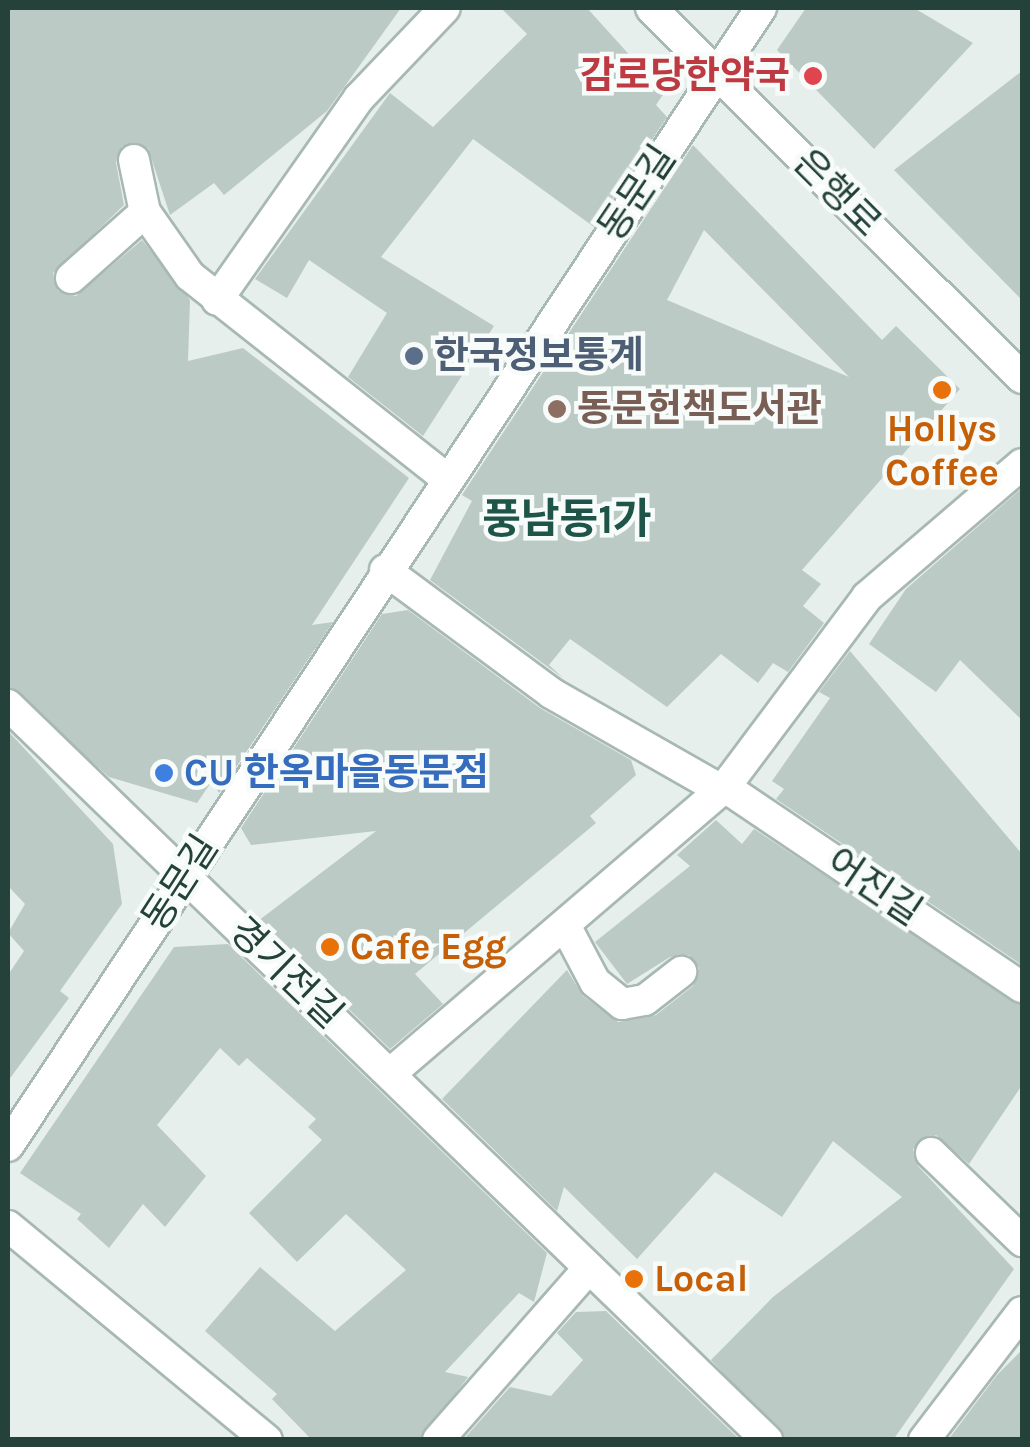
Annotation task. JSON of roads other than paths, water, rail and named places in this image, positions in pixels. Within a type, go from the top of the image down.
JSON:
[{"type":"street","points":[[217,300],[359,98],[444,8]]},
{"type":"street","name":"은행로","points":[[651,8],[1022,378]]},
{"type":"street","name":"동문길","points":[[8,1146],[385,570],[761,8]]},
{"type":"street","points":[[134,160],[145,212],[217,300],[447,479]]},
{"type":"street","points":[[71,278],[145,212]]},
{"type":"street","points":[[391,1074],[567,929],[722,788],[867,597],[1022,464]]},
{"type":"street","points":[[385,570],[551,693],[722,788]]},
{"type":"street","name":"경기전길","points":[[8,706],[767,1440]]},
{"type":"street","name":"어진길","points":[[722,788],[1022,987]]},
{"type":"street","points":[[567,929],[595,982],[622,1004],[645,1000],[681,972]]},
{"type":"street","points":[[931,1153],[1022,1241]]},
{"type":"street","points":[[8,1226],[267,1440]]},
{"type":"street","points":[[438,1440],[589,1268]]},
{"type":"street","points":[[924,1440],[1022,1312]]},
{"type":"place","name":"감로당한약국","points":[[813,76]]},
{"type":"place","name":"한국정보통계","points":[[414,356]]},
{"type":"place","name":"Hollys Coffee","points":[[942,390]]},
{"type":"place","name":"동문헌책도서관","points":[[557,409]]},
{"type":"place","name":"CU 한옥마을동문점","points":[[164,773]]},
{"type":"place","name":"Cafe Egg","points":[[330,947]]},
{"type":"place","name":"Local","points":[[634,1279]]},
{"type":"district","name":"풍남동1가","points":[[567,519]]}]
